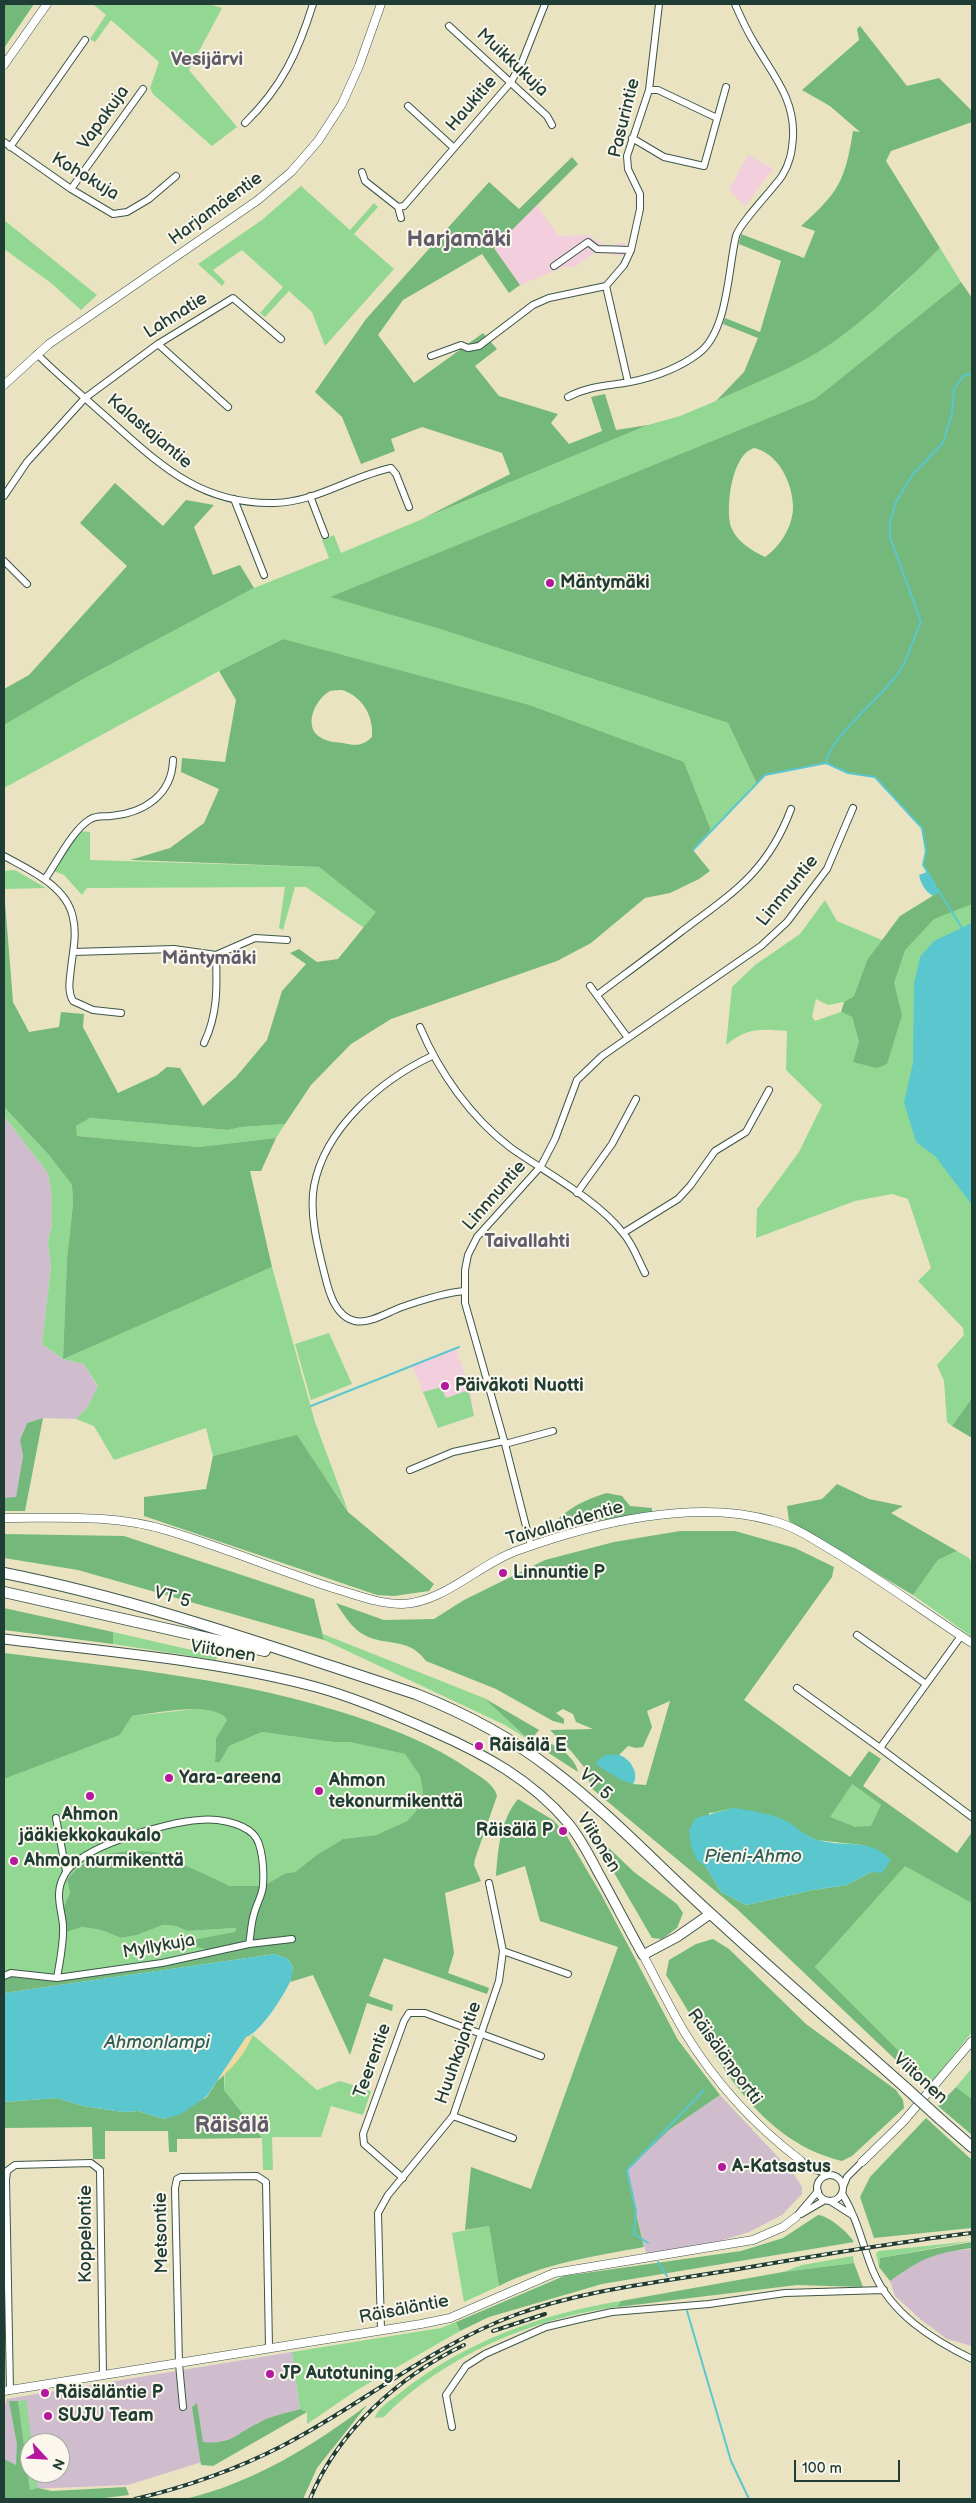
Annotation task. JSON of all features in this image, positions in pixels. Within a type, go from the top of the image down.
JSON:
[{"type":"highway","name":"VT 5","points":[[4,1573],[87,1591],[176,1615],[416,1694],[452,1708],[530,1754],[585,1797],[710,1914]]},
{"type":"highway","name":"VT 5","points":[[4,1592],[327,1666]]},
{"type":"highway","name":"Viitonen","points":[[710,1914],[972,2147]]},
{"type":"main road","name":"Viitonen","points":[[4,1638],[241,1669],[318,1687],[390,1713],[478,1752],[525,1782],[570,1824],[644,1956]]},
{"type":"main road","points":[[644,1956],[677,1937],[710,1914]]},
{"type":"street","points":[[4,65],[47,4]]},
{"type":"street","points":[[245,123],[275,89],[294,60],[314,4]]},
{"type":"street","name":"Harjamäentie","points":[[4,385],[37,354],[258,200],[291,172],[318,141],[342,104],[359,66],[382,4]]},
{"type":"street","name":"Haukitie","points":[[398,207],[404,206],[511,82],[522,62],[546,4]]},
{"type":"street","name":"Pasurintie","points":[[606,286],[624,266],[631,250],[640,209],[640,194],[628,169],[627,156],[649,90],[659,4]]},
{"type":"street","points":[[568,397],[594,386],[658,376],[701,352],[711,339],[720,320],[736,233],[767,196],[791,160],[794,123],[789,100],[743,24],[734,4]]},
{"type":"street","name":"Muikkukuja","points":[[449,26],[547,116],[552,125]]},
{"type":"street","points":[[7,144],[85,40]]},
{"type":"street","points":[[632,138],[664,157],[704,166],[726,87]]},
{"type":"street","name":"Vapakuja","points":[[71,189],[143,90]]},
{"type":"street","points":[[649,90],[658,90],[717,118]]},
{"type":"street","points":[[408,106],[454,148]]},
{"type":"street","name":"Kohokuja","points":[[7,144],[107,212],[120,214],[127,212],[149,199],[176,176]]},
{"type":"street","points":[[362,172],[365,181],[398,207],[401,218]]},
{"type":"street","points":[[554,266],[588,242],[597,249],[631,250]]},
{"type":"street","points":[[431,356],[461,345],[468,348],[488,342],[496,332],[533,305],[548,298],[606,286],[628,382]]},
{"type":"street","name":"Lahnatie","points":[[4,496],[27,462],[85,398],[158,344],[233,298],[281,339]]},
{"type":"street","points":[[158,344],[228,407]]},
{"type":"street","name":"Kalastajantie","points":[[37,354],[172,474],[195,487],[234,500],[276,503],[310,496],[391,468],[396,474],[410,507]]},
{"type":"street","points":[[310,496],[325,535]]},
{"type":"street","points":[[234,500],[264,575]]},
{"type":"street","points":[[4,561],[27,584]]},
{"type":"street","points":[[45,879],[87,821],[101,816],[130,813],[142,809],[153,802],[167,785],[172,769],[172,760]]},
{"type":"street","points":[[597,995],[738,890],[771,850],[783,831],[791,808]]},
{"type":"street","name":"Linnnuntie","points":[[531,1546],[505,1442],[465,1303],[464,1292],[468,1254],[477,1237],[527,1184],[540,1166],[555,1140],[576,1080],[602,1056],[761,946],[787,922],[828,870],[853,808]]},
{"type":"street","points":[[4,856],[45,879],[65,898],[71,910],[74,924],[69,988],[73,1001],[93,1010],[121,1014]]},
{"type":"street","points":[[73,952],[174,949],[216,955],[256,938],[287,940]]},
{"type":"street","points":[[204,1043],[213,1023],[217,1003],[216,955]]},
{"type":"street","points":[[590,986],[628,1038]]},
{"type":"street","points":[[420,1027],[432,1056],[482,1121],[510,1147],[577,1193],[624,1233],[645,1273]]},
{"type":"street","points":[[432,1056],[378,1090],[355,1110],[336,1132],[326,1152],[314,1188],[314,1222],[326,1282],[336,1305],[347,1318],[363,1321],[435,1296],[464,1292]]},
{"type":"street","points":[[624,1233],[678,1199],[690,1186],[715,1151],[746,1132],[769,1090]]},
{"type":"street","points":[[577,1193],[612,1144],[636,1100]]},
{"type":"street","points":[[410,1470],[453,1452],[552,1432]]},
{"type":"street","name":"Taivallahdentie","points":[[4,1518],[128,1520],[168,1531],[379,1602],[403,1604],[426,1600],[515,1551],[531,1546],[614,1524],[678,1513],[737,1514],[774,1521],[802,1532],[902,1593],[972,1643]]},
{"type":"street","points":[[857,1635],[926,1684]]},
{"type":"street","points":[[880,1748],[961,1636]]},
{"type":"street","points":[[797,1688],[972,1817]]},
{"type":"street","points":[[56,1818],[66,1871]]},
{"type":"street","points":[[57,1978],[62,1953],[63,1925],[57,1893],[66,1871],[88,1853],[144,1831],[200,1820],[224,1821],[254,1834],[260,1853],[263,1886],[253,1916],[249,1944]]},
{"type":"street","name":"Huuhkajantie","points":[[381,2330],[378,2214],[384,2200],[453,2116],[499,1981],[503,1951],[489,1882]]},
{"type":"street","name":"Myllykuja","points":[[4,1976],[11,1973],[57,1978],[162,1963],[249,1944],[292,1939]]},
{"type":"street","points":[[503,1951],[568,1974]]},
{"type":"street","name":"Räisälänportti","points":[[644,1956],[685,2034],[731,2096],[752,2120],[800,2160]]},
{"type":"street","name":"Teerentie","points":[[403,2178],[364,2144],[363,2134],[404,2021],[409,2013],[417,2012],[482,2034]]},
{"type":"street","points":[[482,2034],[541,2056]]},
{"type":"street","points":[[796,2217],[827,2200],[837,2199],[847,2178],[903,2122],[972,2041]]},
{"type":"street","points":[[453,2116],[513,2138]]},
{"type":"street","points":[[800,2160],[813,2169],[834,2175],[855,2217],[871,2266],[884,2290],[906,2316],[927,2334],[972,2359]]},
{"type":"street","points":[[800,2160],[815,2178],[817,2189],[827,2200],[855,2217]]},
{"type":"street","points":[[796,2217],[817,2189],[824,2176],[844,2174],[862,2162]]},
{"type":"street","name":"Koppelontie","points":[[7,2390],[7,2171],[10,2167],[18,2165],[95,2165],[100,2170],[103,2375]]},
{"type":"street","name":"Metsontie","points":[[179,2364],[175,2188],[177,2179],[183,2176],[258,2176],[266,2182],[269,2348]]},
{"type":"street","name":"Räisäläntie","points":[[7,2390],[179,2364],[450,2318],[554,2273],[753,2240],[783,2227],[796,2217]]},
{"type":"street","points":[[452,2427],[446,2395],[466,2366],[510,2342],[546,2327],[612,2312],[709,2304],[785,2292],[884,2290]]},
{"type":"street","points":[[179,2364],[183,2407]]},
{"type":"shaded area","points":[[748,155],[773,169],[745,206],[729,190]]},
{"type":"shaded area","points":[[536,205],[559,236],[588,235],[607,247],[626,242],[623,256],[596,252],[575,267],[566,266],[520,285],[494,248]]},
{"type":"shaded area","points":[[4,1116],[48,1173],[52,1196],[52,1224],[48,1242],[51,1265],[42,1344],[63,1359],[84,1364],[98,1387],[87,1408],[76,1419],[43,1418],[27,1423],[20,1440],[23,1456],[16,1498],[4,1498]]},
{"type":"shaded area","name":"Päiväkoti Nuotti","points":[[455,1348],[470,1388],[474,1416],[438,1428],[412,1365]]},
{"type":"shaded area","points":[[720,2095],[793,2173],[802,2187],[802,2194],[782,2215],[749,2232],[688,2251],[647,2257],[627,2170],[632,2163],[669,2130]]},
{"type":"shaded area","points":[[972,2249],[972,2346],[947,2339],[920,2319],[895,2296],[890,2281],[920,2260],[936,2253]]},
{"type":"shaded area","points":[[292,2352],[300,2409],[258,2422],[215,2458],[128,2485],[4,2490],[4,2404],[6,2404],[6,2399]]},
{"type":"green space","points":[[4,4],[34,4],[4,48]]},
{"type":"green space","points":[[93,4],[209,4],[222,8],[189,70],[237,127],[212,146],[153,94],[150,88],[159,62],[111,20],[95,42],[90,39],[106,15]]},
{"type":"green space","points":[[860,26],[907,86],[939,78],[972,111],[972,122],[891,151],[886,161],[940,248],[888,298],[819,352],[716,401],[744,372],[758,338],[723,324],[725,318],[760,332],[781,261],[739,244],[741,234],[804,258],[815,231],[801,226],[832,194],[847,162],[853,131],[860,132],[830,106],[802,90],[859,40],[857,29]]},
{"type":"green space","points":[[572,157],[578,164],[494,248],[520,285],[509,293],[482,254],[403,300],[378,335],[414,383],[483,333],[497,349],[475,366],[499,396],[558,414],[551,423],[569,444],[602,431],[591,397],[605,394],[616,430],[648,425],[422,519],[510,474],[502,453],[422,427],[391,439],[395,451],[361,464],[342,417],[315,392],[366,319],[489,182],[519,209]]},
{"type":"green space","points":[[301,186],[350,230],[374,203],[378,207],[354,234],[394,269],[325,346],[312,312],[289,291],[265,317],[260,313],[283,287],[242,250],[213,270],[225,282],[222,286],[198,264],[262,220]]},
{"type":"green space","points":[[4,220],[97,295],[81,310],[51,283],[4,249]]},
{"type":"green space","points":[[940,248],[961,282],[815,399],[331,597],[440,629],[728,723],[757,784],[711,830],[684,762],[283,639],[219,671],[4,788],[4,725],[85,678],[254,588],[329,558],[322,540],[334,535],[341,553],[648,425],[680,416],[786,368],[831,343],[892,295]]},
{"type":"green space","points":[[961,282],[972,298],[972,904],[934,919],[905,950],[894,983],[902,1015],[887,1064],[877,1068],[853,1062],[859,1042],[852,1017],[841,1012],[844,1002],[854,996],[867,960],[900,916],[939,892],[923,865],[926,851],[922,828],[875,777],[848,773],[826,763],[765,775],[757,784],[728,723],[440,629],[330,597],[815,399]],"holes":[[[754,448],[763,451],[777,462],[787,478],[793,505],[789,528],[781,541],[765,557],[750,549],[737,537],[733,532],[729,518],[732,482],[740,460],[746,452]]]},
{"type":"green space","points":[[115,483],[163,526],[186,500],[214,505],[194,527],[213,575],[240,565],[254,588],[85,678],[4,725],[4,689],[29,675],[127,566],[80,523]]},
{"type":"green space","points":[[283,639],[529,705],[684,762],[711,830],[693,850],[710,871],[699,879],[670,893],[645,898],[591,943],[557,961],[391,1019],[351,1044],[311,1085],[285,1124],[242,1127],[228,1130],[90,1118],[76,1126],[77,1136],[199,1147],[276,1138],[261,1171],[250,1171],[272,1267],[63,1359],[67,1258],[73,1204],[72,1185],[48,1154],[4,1107],[4,889],[13,1002],[29,1032],[59,1027],[61,1012],[84,1014],[83,1027],[118,1093],[157,1075],[167,1067],[180,1068],[203,1106],[236,1077],[267,1040],[282,991],[306,964],[290,953],[299,949],[317,962],[338,959],[376,912],[319,867],[130,860],[170,848],[204,823],[219,789],[181,772],[182,758],[225,762],[236,700],[219,671]],"holes":[[[342,690],[361,702],[369,714],[372,737],[362,744],[355,745],[323,739],[313,730],[312,717],[317,705],[325,694],[330,691]]]},
{"type":"green space","points":[[78,831],[90,832],[90,860],[319,867],[377,912],[364,928],[306,887],[295,887],[283,930],[279,928],[285,887],[87,888],[82,895],[64,875],[51,870]]},
{"type":"green space","points":[[15,870],[46,888],[4,889],[4,871]]},
{"type":"green space","points":[[972,897],[972,1398],[952,1426],[947,1422],[944,1381],[937,1365],[964,1335],[963,1328],[918,1281],[931,1268],[908,1199],[892,1194],[855,1201],[756,1238],[757,1209],[799,1152],[822,1105],[786,1070],[787,1031],[755,1030],[741,1035],[726,1045],[732,987],[755,965],[800,934],[825,900],[837,921],[882,940],[867,960],[854,996],[844,1002],[828,1005],[816,999],[812,1017],[815,1021],[841,1012],[852,1017],[859,1042],[891,986],[895,960],[929,919]]},
{"type":"green space","points":[[4,1107],[48,1154],[72,1185],[73,1204],[67,1258],[63,1358],[272,1267],[315,1422],[348,1511],[297,1436],[213,1456],[206,1428],[114,1460],[94,1426],[76,1419],[87,1408],[98,1386],[84,1364],[63,1359],[42,1344],[51,1266],[48,1242],[52,1224],[52,1196],[48,1173],[4,1116]]},
{"type":"green space","points":[[90,1118],[228,1130],[242,1127],[285,1124],[276,1138],[199,1147],[77,1136],[75,1126]]},
{"type":"green space","points":[[329,1333],[352,1384],[311,1400],[295,1344]]},
{"type":"green space","points":[[441,1387],[446,1398],[466,1391],[469,1392],[474,1416],[438,1428],[423,1392]]},
{"type":"green space","points":[[972,1398],[972,1438],[952,1426]]},
{"type":"green space","points":[[43,1418],[25,1511],[4,1511],[4,1498],[16,1497],[23,1456],[20,1440],[27,1423]]},
{"type":"green space","points":[[297,1435],[348,1512],[434,1584],[429,1591],[394,1596],[377,1595],[144,1516],[144,1497],[206,1489],[213,1456]]},
{"type":"green space","points":[[837,1484],[869,1499],[903,1506],[891,1513],[957,1551],[938,1560],[913,1595],[789,1521],[787,1506],[822,1499]]},
{"type":"green space","points":[[607,1493],[622,1496],[630,1506],[652,1508],[652,1513],[550,1528],[576,1506]]},
{"type":"green space","points":[[680,1531],[735,1531],[795,1548],[834,1567],[832,1577],[744,1700],[850,1777],[869,1751],[881,1759],[863,1786],[957,1853],[972,1832],[972,1903],[905,1866],[815,1967],[931,2083],[921,2084],[737,1909],[590,1787],[588,1772],[550,1730],[593,1729],[576,1722],[573,1714],[563,1709],[556,1713],[564,1719],[564,1724],[553,1721],[496,1689],[426,1661],[411,1648],[378,1640],[361,1633],[347,1619],[336,1603],[384,1620],[434,1619],[464,1600],[545,1560],[614,1542]],"holes":[[[670,1701],[646,1785],[633,1784],[606,1756],[619,1755],[628,1746],[643,1747],[652,1727],[647,1711]],[[852,1784],[881,1805],[871,1826],[855,1827],[830,1817]],[[734,1808],[789,1823],[801,1833],[817,1840],[863,1845],[871,1872],[847,1885],[813,1890],[746,1905],[721,1892],[706,1867],[709,1813]]]},
{"type":"green space","points":[[4,1534],[124,1536],[314,1599],[324,1640],[78,1570],[4,1558]]},
{"type":"green space","points":[[957,1551],[969,1558],[972,1564],[972,1637],[913,1595],[938,1560]]},
{"type":"green space","points":[[4,1608],[113,1632],[113,1644],[4,1630]]},
{"type":"green space","points":[[113,1632],[218,1656],[216,1660],[113,1644]]},
{"type":"green space","points":[[323,1634],[484,1698],[530,1741],[505,1725],[324,1640]]},
{"type":"green space","points":[[4,1653],[182,1676],[270,1693],[314,1704],[386,1727],[414,1739],[441,1752],[489,1783],[497,1796],[475,1859],[474,1865],[481,1881],[445,1893],[454,1953],[448,1973],[489,1988],[487,1994],[384,1958],[369,1996],[393,2005],[392,2011],[367,2003],[350,2055],[313,1975],[290,1982],[293,1967],[288,1959],[275,1954],[4,1993],[4,1976],[11,1973],[57,1978],[215,1951],[192,1946],[193,1940],[235,1932],[236,1928],[187,1931],[176,1926],[163,1925],[137,1935],[121,1938],[101,1930],[82,1927],[63,1933],[63,1909],[70,1892],[67,1880],[75,1871],[96,1858],[121,1852],[146,1851],[158,1853],[230,1886],[263,1886],[286,1873],[295,1872],[318,1854],[343,1839],[376,1835],[407,1821],[416,1811],[423,1793],[420,1776],[405,1754],[349,1742],[333,1742],[262,1732],[229,1746],[220,1762],[215,1762],[216,1738],[227,1720],[220,1714],[197,1709],[132,1716],[120,1735],[4,1779]]},
{"type":"green space","points":[[484,1698],[539,1730],[530,1741]]},
{"type":"green space","points":[[196,1709],[218,1712],[227,1720],[216,1738],[215,1762],[220,1762],[229,1746],[262,1732],[333,1742],[349,1742],[405,1754],[420,1776],[423,1793],[416,1811],[407,1821],[376,1835],[343,1839],[318,1854],[295,1872],[286,1873],[263,1886],[230,1886],[145,1851],[124,1851],[92,1860],[82,1865],[67,1880],[70,1892],[63,1909],[63,1933],[82,1927],[101,1930],[121,1938],[137,1935],[163,1925],[176,1926],[187,1931],[236,1928],[235,1933],[193,1946],[208,1948],[216,1952],[57,1978],[4,1976],[4,1779],[120,1735],[132,1716]]},
{"type":"green space","points":[[551,1744],[560,1748],[568,1755],[578,1772],[547,1752]]},
{"type":"green space","points":[[852,1784],[881,1805],[929,1858],[972,1852],[972,2032],[931,2083],[815,1967],[884,1889],[863,1845],[817,1840],[651,1797]]},
{"type":"green space","points":[[518,1799],[553,1820],[565,1833],[601,1894],[678,2040],[720,2095],[669,2130],[627,2170],[644,2247],[552,2266],[534,2271],[499,2286],[489,2226],[465,2230],[471,2167],[531,2189],[618,1947],[540,1921],[525,1866],[496,1876],[501,1836],[507,1817]]},
{"type":"green space","points":[[588,1828],[634,1872],[677,1904],[683,1913],[677,1928],[662,1939],[652,1938]]},
{"type":"green space","points":[[713,1939],[729,1949],[806,2024],[896,2090],[903,2100],[904,2108],[852,2156],[842,2161],[810,2150],[783,2133],[758,2111],[737,2087],[718,2060],[666,1975],[669,1960],[696,1944]]},
{"type":"green space","points":[[253,2035],[317,2090],[340,2081],[371,2091],[363,2115],[331,2106],[321,2137],[272,2137],[273,2170],[263,2170],[262,2138],[224,2090],[225,2070],[246,2037]]},
{"type":"green space","points":[[972,2068],[972,2099],[956,2087]]},
{"type":"green space","points":[[224,2075],[224,2090],[262,2138],[177,2139],[177,2152],[169,2152],[168,2131],[105,2131],[105,2159],[93,2159],[92,2127],[4,2128],[4,2102],[57,2098],[83,2106],[123,2112],[138,2111],[164,2119],[207,2097],[217,2081]]},
{"type":"green space","points":[[956,2087],[972,2099],[972,2135],[938,2106]]},
{"type":"green space","points":[[926,2118],[972,2160],[972,2228],[874,2238],[860,2197],[870,2177]]},
{"type":"green space","points":[[818,2215],[838,2225],[854,2242],[602,2284],[489,2317],[460,2331],[456,2322],[564,2276],[741,2251],[783,2238]]},
{"type":"green space","points":[[489,2226],[499,2286],[464,2302],[452,2233]]},
{"type":"green space","points":[[972,2241],[880,2258],[879,2267],[876,2253],[879,2251]]},
{"type":"green space","points":[[972,2242],[972,2248],[947,2252],[929,2258],[890,2281],[879,2267],[880,2258]]},
{"type":"green space","points":[[853,2256],[854,2263],[783,2272],[802,2265]]},
{"type":"green space","points":[[854,2263],[863,2287],[797,2285],[617,2307],[621,2301],[783,2272]]},
{"type":"green space","points":[[621,2301],[617,2307],[554,2320],[522,2330],[491,2343],[461,2358],[433,2376],[407,2395],[384,2417],[375,2418],[376,2414],[386,2404],[426,2374],[478,2344],[533,2322]]},
{"type":"green space","points":[[456,2322],[460,2331],[357,2390],[307,2424],[307,2412],[300,2409],[292,2352],[441,2328]]},
{"type":"green space","points":[[26,2400],[31,2433],[22,2433],[18,2401]]},
{"type":"green space","points":[[9,2401],[18,2401],[22,2433],[20,2433],[20,2483],[29,2483],[30,2490],[38,2488],[52,2491],[126,2487],[129,2495],[96,2499],[4,2499],[4,2459],[16,2465],[17,2444]]},
{"type":"green space","points":[[197,2403],[203,2442],[220,2442],[233,2438],[250,2427],[279,2415],[300,2409],[307,2412],[213,2466],[201,2465],[192,2407]]},
{"type":"green space","points":[[367,2405],[317,2468],[303,2499],[185,2499],[210,2492],[258,2473],[304,2449]]},
{"type":"green space","points":[[29,2483],[37,2483],[38,2488],[30,2490]]},
{"type":"sand","points":[[253,2035],[238,2060],[217,2081],[246,2037]]},
{"type":"water","points":[[927,872],[939,892],[933,896],[924,887],[919,875]]},
{"type":"water","points":[[972,923],[972,1205],[935,1156],[916,1142],[904,1102],[913,1063],[914,984],[920,957],[934,941]]},
{"type":"water","points":[[606,1755],[619,1755],[627,1759],[635,1771],[633,1784],[621,1780],[597,1765],[597,1761]]},
{"type":"water","name":"Pieni-Ahmo","points":[[734,1808],[780,1818],[807,1835],[825,1842],[864,1845],[882,1853],[891,1860],[882,1873],[871,1872],[847,1885],[813,1890],[746,1905],[721,1892],[706,1867],[697,1860],[691,1846],[689,1830],[696,1818]]},
{"type":"water","name":"Ahmonlampi","points":[[275,1954],[288,1959],[293,1967],[291,1980],[282,1996],[271,2014],[258,2029],[246,2037],[207,2096],[181,2114],[164,2119],[138,2111],[123,2112],[83,2106],[57,2098],[4,2102],[4,1993]]},
{"type":"waterway","points":[[826,763],[837,740],[901,669],[921,622],[890,537],[890,522],[896,502],[913,474],[943,443],[952,413],[954,389],[964,375],[972,374]]},
{"type":"waterway","points":[[693,850],[765,775],[826,763],[848,773],[875,777],[922,828],[926,851],[923,865],[935,884]]},
{"type":"waterway","points":[[937,888],[962,928]]},
{"type":"waterway","points":[[311,1406],[459,1347]]},
{"type":"waterway","points":[[648,2243],[634,2234],[636,2211],[627,2170],[704,2090]]},
{"type":"waterway","points":[[658,2262],[667,2276]]},
{"type":"waterway","points":[[687,2311],[731,2461],[749,2499]]},
{"type":"railway","points":[[135,2499],[210,2477],[264,2455],[340,2413],[454,2343],[515,2315],[540,2307],[591,2294],[643,2284],[878,2246],[972,2233]]},
{"type":"railway","points":[[493,2331],[545,2314]]},
{"type":"railway","points":[[310,2499],[336,2451],[373,2408],[416,2373],[464,2345]]},
{"type":"place","name":"Mäntymäki","points":[[550,583]]},
{"type":"place","name":"Päiväkoti Nuotti","points":[[445,1386]]},
{"type":"place","name":"Linnuntie P","points":[[503,1573]]},
{"type":"place","name":"Räisälä E","points":[[479,1746]]},
{"type":"place","name":"Yara-areena","points":[[169,1778]]},
{"type":"place","name":"Ahmon tekonurmikenttä","points":[[319,1791]]},
{"type":"place","name":"Ahmon jääkiekkokaukalo","points":[[90,1796]]},
{"type":"place","name":"Räisälä P","points":[[563,1831]]},
{"type":"place","name":"Ahmon nurmikenttä","points":[[14,1861]]},
{"type":"place","name":"A-Katsastus","points":[[722,2167]]},
{"type":"place","name":"JP Autotuning","points":[[270,2374]]},
{"type":"place","name":"Räisäläntie P","points":[[45,2393]]},
{"type":"place","name":"SUJU Team","points":[[48,2416]]},
{"type":"district","name":"Vesijärvi","points":[[207,60]]},
{"type":"district","name":"Harjamäki","points":[[459,240]]},
{"type":"district","name":"Mäntymäki","points":[[209,959]]},
{"type":"district","name":"Taivallahti","points":[[527,1242]]},
{"type":"district","name":"Räisälä","points":[[232,2126]]}]
